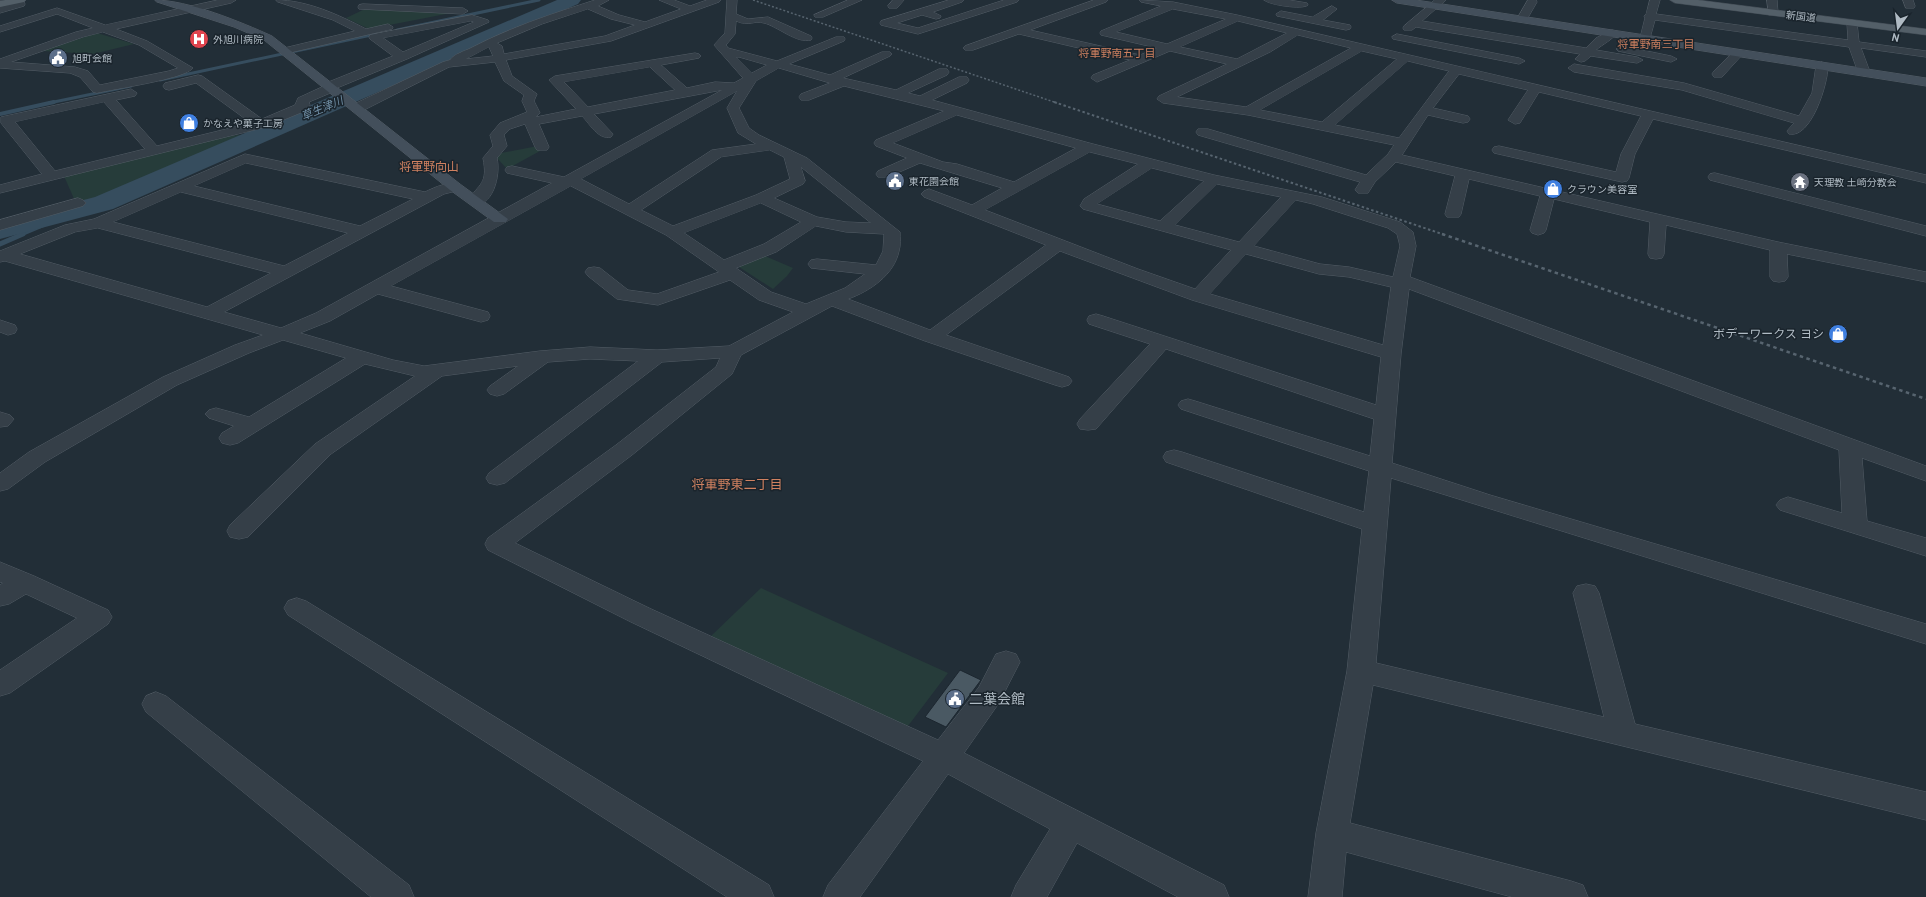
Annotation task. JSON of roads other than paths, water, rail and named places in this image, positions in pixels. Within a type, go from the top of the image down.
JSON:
[{"type":"main road","points":[[0,1],[4,0]]},
{"type":"main road","name":"新国道","points":[[1675,0],[1926,32]]},
{"type":"main road","points":[[0,4],[20,2]]},
{"type":"street","points":[[160,0],[238,25],[268,38],[455,187],[500,219]]},
{"type":"street","points":[[0,64],[52,44],[104,28],[231,0]]},
{"type":"street","points":[[281,0],[337,18],[364,32]]},
{"type":"street","points":[[301,6],[316,0]]},
{"type":"street","points":[[337,18],[377,0]]},
{"type":"street","points":[[355,106],[447,64],[484,45],[553,16],[590,6],[604,0]]},
{"type":"street","points":[[664,0],[690,9]]},
{"type":"street","points":[[447,64],[478,62],[607,39],[716,0]]},
{"type":"street","points":[[732,0],[730,34],[720,45],[745,82]]},
{"type":"street","points":[[836,0],[854,1]]},
{"type":"street","points":[[959,0],[886,23],[918,31],[1014,0]]},
{"type":"street","points":[[969,48],[1103,0]]},
{"type":"street","points":[[1144,0],[1234,17],[1359,48],[1926,179]]},
{"type":"street","points":[[1269,0],[1332,9],[1314,21]]},
{"type":"street","points":[[1397,0],[1439,3],[1492,15],[1926,82]]},
{"type":"street","points":[[1644,38],[1649,16],[1655,0]]},
{"type":"street","points":[[1772,0],[1773,12]]},
{"type":"street","points":[[819,15],[854,1]]},
{"type":"street","points":[[0,10],[20,2]]},
{"type":"street","points":[[1522,19],[1532,2]]},
{"type":"street","points":[[1379,52],[1439,3]]},
{"type":"street","points":[[1173,5],[1104,33],[1238,63]]},
{"type":"street","points":[[590,6],[603,12],[645,25]]},
{"type":"street","points":[[1080,8],[1103,14]]},
{"type":"street","points":[[1096,78],[1234,17],[1247,8]]},
{"type":"street","points":[[286,52],[364,32],[471,12],[356,10]]},
{"type":"street","points":[[0,29],[57,11],[143,43],[187,68],[172,74],[97,89],[2,113]]},
{"type":"street","points":[[534,24],[603,12]]},
{"type":"street","points":[[922,12],[952,21],[974,25]]},
{"type":"street","points":[[1269,12],[1346,26]]},
{"type":"street","points":[[732,15],[747,22],[764,19],[807,38]]},
{"type":"street","points":[[1455,48],[1492,15]]},
{"type":"street","points":[[1649,16],[1926,54]]},
{"type":"street","points":[[1119,17],[1134,21]]},
{"type":"street","points":[[0,189],[261,124],[300,108],[304,105],[302,102],[331,88],[484,22],[472,18],[374,37],[402,57]]},
{"type":"street","points":[[1414,23],[1637,60]]},
{"type":"street","points":[[1852,23],[1854,44],[1864,72]]},
{"type":"street","points":[[988,28],[1014,31],[1141,59]]},
{"type":"street","points":[[1296,32],[1238,63],[1163,99],[1248,111],[1323,128],[1402,143]]},
{"type":"street","points":[[1549,91],[1574,68],[1587,52],[1612,33]]},
{"type":"street","points":[[1092,47],[1119,36]]},
{"type":"street","points":[[552,37],[563,47]]},
{"type":"street","points":[[1397,37],[1519,61]]},
{"type":"street","points":[[0,484],[37,457],[170,381],[242,349],[283,334],[323,316],[778,64],[840,39]]},
{"type":"street","points":[[1111,52],[1137,40]]},
{"type":"street","points":[[22,42],[52,44]]},
{"type":"street","points":[[1596,44],[1671,59]]},
{"type":"street","points":[[484,45],[496,46],[501,58],[503,70],[517,88],[531,94],[528,100],[534,113],[528,120]]},
{"type":"street","points":[[1248,111],[1359,48]]},
{"type":"street","points":[[724,52],[740,54],[838,81],[922,100],[1088,147],[1214,178],[1293,194],[1359,212],[1394,225],[1406,232],[1408,246],[1401,282],[1384,415],[1361,671],[1332,833],[1325,897]]},
{"type":"street","points":[[1718,74],[1738,53]]},
{"type":"street","points":[[805,97],[838,81],[886,54]]},
{"type":"street","points":[[606,134],[555,80],[695,56]]},
{"type":"street","points":[[1323,128],[1405,58]]},
{"type":"street","points":[[652,63],[685,92]]},
{"type":"street","points":[[0,64],[71,70],[84,74],[97,89]]},
{"type":"street","points":[[1783,145],[1810,111],[1822,79],[1822,66]]},
{"type":"street","points":[[1574,68],[1684,87],[1803,121]]},
{"type":"street","points":[[1203,132],[1366,185],[1394,157],[1425,110],[1456,70]]},
{"type":"street","points":[[897,94],[943,72]]},
{"type":"street","points":[[2,113],[107,98],[198,80],[261,124]]},
{"type":"street","points":[[922,100],[963,80]]},
{"type":"street","points":[[475,202],[485,194],[494,170],[490,158],[500,146],[497,135],[505,126],[528,120],[585,111],[715,86],[745,82]]},
{"type":"street","points":[[2,256],[362,357],[424,372],[544,357],[590,353],[657,356],[733,352],[831,298],[851,292],[882,271],[891,251],[892,232],[802,161],[754,138],[743,130],[733,108],[745,82]]},
{"type":"street","points":[[1515,120],[1535,88]]},
{"type":"street","points":[[107,98],[154,151]]},
{"type":"street","points":[[957,110],[881,143],[941,166],[952,167],[1013,187]]},
{"type":"street","points":[[1425,110],[1463,118]]},
{"type":"street","points":[[2,113],[51,176]]},
{"type":"street","points":[[1499,150],[1622,178],[1628,154],[1649,114]]},
{"type":"street","points":[[528,120],[542,147]]},
{"type":"street","points":[[630,210],[718,153],[772,146]]},
{"type":"street","points":[[973,211],[1013,187],[1088,147]]},
{"type":"street","points":[[672,232],[761,198],[798,181],[790,155]]},
{"type":"street","points":[[1394,157],[1658,220],[1778,247],[1926,277]]},
{"type":"street","points":[[2,256],[71,228],[98,223],[245,158],[427,198]]},
{"type":"street","points":[[884,174],[919,158]]},
{"type":"street","points":[[1151,162],[1089,202],[1088,206],[1320,269],[1349,272],[1401,282],[1926,474]]},
{"type":"street","points":[[512,170],[569,181],[630,210],[672,232],[765,296],[807,311]]},
{"type":"street","points":[[1453,214],[1463,173]]},
{"type":"street","points":[[1715,177],[1926,231]]},
{"type":"street","points":[[1163,227],[1214,178]]},
{"type":"street","points":[[179,187],[363,232]]},
{"type":"street","points":[[209,313],[439,191],[455,187]]},
{"type":"street","points":[[1538,230],[1548,193]]},
{"type":"street","points":[[929,194],[1198,296],[1391,354]]},
{"type":"street","points":[[1198,296],[1293,194]]},
{"type":"street","points":[[761,198],[813,221],[846,227],[887,229]]},
{"type":"street","points":[[0,225],[78,203]]},
{"type":"street","points":[[1656,254],[1658,220]]},
{"type":"street","points":[[594,272],[623,295],[658,300],[727,270],[770,248],[813,221]]},
{"type":"street","points":[[98,223],[286,272]]},
{"type":"street","points":[[932,337],[1059,244]]},
{"type":"street","points":[[1778,247],[1779,277]]},
{"type":"street","points":[[817,264],[882,271]]},
{"type":"street","points":[[376,288],[481,316]]},
{"type":"street","points":[[831,298],[932,337],[1062,381]]},
{"type":"street","points":[[1096,320],[1384,415]]},
{"type":"street","points":[[1088,424],[1162,342]]},
{"type":"street","points":[[733,352],[725,370],[624,450],[497,544],[647,618],[942,756],[1070,825],[1212,897]]},
{"type":"street","points":[[497,478],[657,356]]},
{"type":"street","points":[[230,438],[362,357]]},
{"type":"street","points":[[497,390],[544,357]]},
{"type":"street","points":[[239,531],[323,449],[437,370]]},
{"type":"street","points":[[1188,405],[1489,502],[1926,634]]},
{"type":"street","points":[[216,414],[252,425]]},
{"type":"street","points":[[1850,446],[1855,525]]},
{"type":"street","points":[[1174,457],[1374,524]]},
{"type":"street","points":[[1788,505],[1926,547]]},
{"type":"street","points":[[0,571],[99,617],[0,685]]},
{"type":"street","points":[[0,598],[25,582]]},
{"type":"street","points":[[1586,593],[1623,734]]},
{"type":"street","points":[[297,608],[757,897]]},
{"type":"street","points":[[840,897],[942,756],[989,695],[1006,662]]},
{"type":"street","points":[[1361,671],[1926,806]]},
{"type":"street","points":[[156,704],[397,897]]},
{"type":"street","points":[[1028,897],[1070,825]]},
{"type":"street","points":[[1332,833],[1571,897]]},
{"type":"waterway","points":[[397,30],[539,0]]},
{"type":"waterway","name":"草生津川","points":[[0,231],[104,203],[435,58],[572,0]]},
{"type":"waterway","points":[[160,80],[376,34]]},
{"type":"waterway","points":[[49,103],[131,86]]},
{"type":"waterway","points":[[0,114],[54,102]]},
{"type":"waterway","points":[[20,235],[82,209]]},
{"type":"waterway","points":[[0,244],[23,234]]},
{"type":"railway","points":[[753,0],[1057,103]]},
{"type":"railway","points":[[1054,102],[1445,235]]},
{"type":"railway","points":[[1442,234],[1926,399]]},
{"type":"place","name":"外旭川病院","points":[[199,39]]},
{"type":"place","name":"旭町会館","points":[[58,58]]},
{"type":"place","name":"かなえや菓子工房","points":[[189,123]]},
{"type":"place","name":"東花園会館","points":[[895,181]]},
{"type":"place","name":"天理教 土崎分教会","points":[[1800,182]]},
{"type":"place","name":"クラウン美容室","points":[[1553,189]]},
{"type":"place","name":"ボデーワークス ヨシ","points":[[1838,334]]},
{"type":"place","name":"二葉会館","points":[[955,699]]},
{"type":"district","name":"将軍野南三丁目","points":[[1656,44]]},
{"type":"district","name":"将軍野南五丁目","points":[[1117,53]]},
{"type":"district","name":"将軍野向山","points":[[429,167]]},
{"type":"district","name":"将軍野東二丁目","points":[[737,484]]}]
